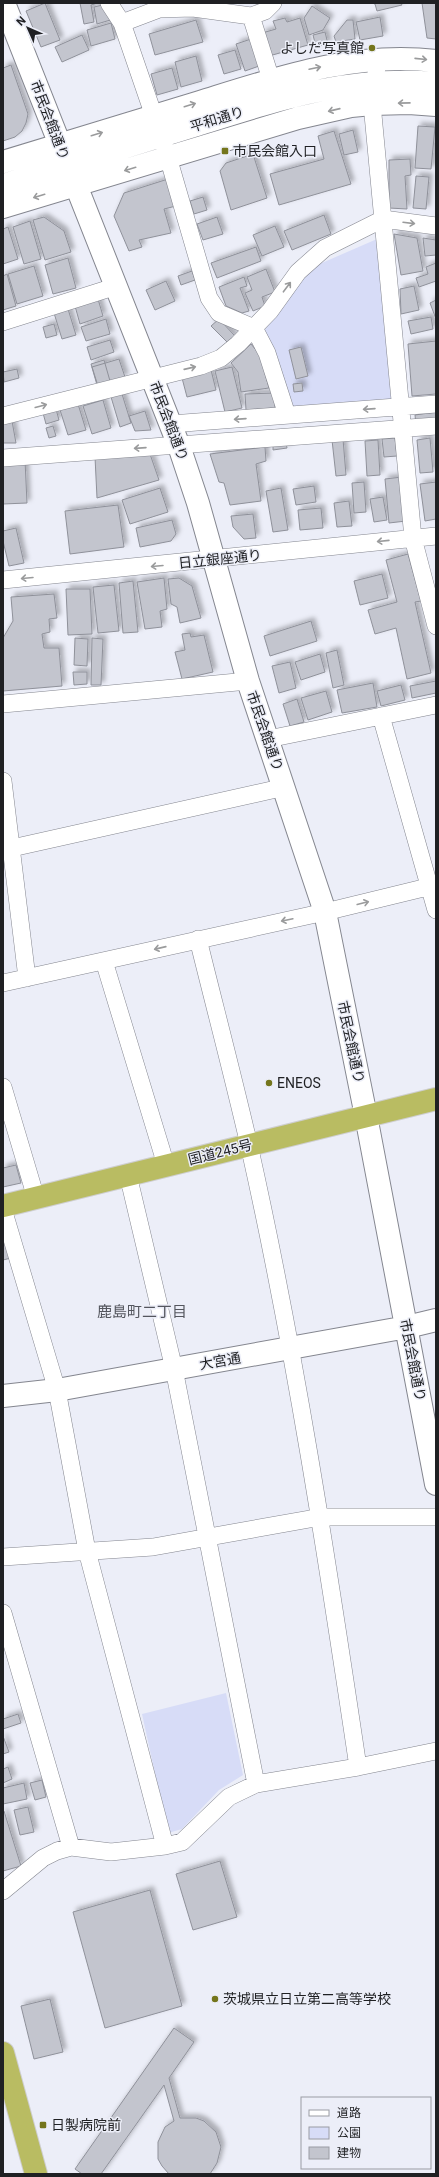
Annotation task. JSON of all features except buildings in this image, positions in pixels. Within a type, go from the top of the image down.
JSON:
[{"type":"highway","name":"国道245号","points":[[3,1206],[436,1099]]},
{"type":"highway","points":[[3,2053],[36,2174]]},
{"type":"street","name":"市民会館通り","points":[[4,3],[179,446],[215,560],[248,681],[285,787],[325,912],[407,1327],[436,1484]]},
{"type":"street","points":[[109,3],[122,23],[156,126],[168,157],[209,298],[219,313],[254,328],[267,353],[287,415]]},
{"type":"street","points":[[122,23],[159,9],[193,8],[251,16],[265,11],[273,3]]},
{"type":"street","points":[[251,16],[275,90],[325,66],[378,59],[412,58],[436,61]]},
{"type":"street","points":[[378,59],[372,104],[413,538],[436,626]]},
{"type":"street","name":"平和通り","points":[[3,185],[63,155],[275,90],[325,89],[375,82],[407,81],[436,83]]},
{"type":"street","points":[[3,207],[298,118],[351,106],[372,104],[409,102],[436,105]]},
{"type":"street","points":[[3,162],[63,155]]},
{"type":"street","points":[[3,416],[152,377],[201,366],[221,358],[254,328],[310,260],[325,248],[383,219],[436,226]]},
{"type":"street","points":[[3,322],[116,286]]},
{"type":"street","points":[[171,424],[436,404]]},
{"type":"street","points":[[3,458],[436,426]]},
{"type":"street","name":"日立銀座通り","points":[[3,580],[215,560],[436,536]]},
{"type":"street","points":[[3,704],[248,681]]},
{"type":"street","points":[[268,739],[436,705]]},
{"type":"street","points":[[381,716],[433,885],[436,910]]},
{"type":"street","points":[[3,781],[8,850],[27,978]]},
{"type":"street","points":[[8,850],[285,787]]},
{"type":"street","points":[[3,983],[325,912],[433,885]]},
{"type":"street","points":[[198,939],[249,1145],[290,1349],[321,1517],[358,1767]]},
{"type":"street","points":[[104,961],[166,1165]]},
{"type":"street","points":[[3,1087],[36,1198]]},
{"type":"street","points":[[128,1175],[174,1369],[256,1784]]},
{"type":"street","points":[[3,1209],[57,1390],[88,1551],[165,1846]]},
{"type":"street","name":"大宮通","points":[[3,1396],[57,1390],[290,1349],[407,1327],[436,1320]]},
{"type":"street","points":[[3,1557],[153,1547],[321,1517],[436,1517]]},
{"type":"street","points":[[3,1612],[71,1847]]},
{"type":"street","points":[[3,1891],[43,1858],[57,1851],[71,1847],[111,1852],[165,1846],[182,1842],[229,1797],[256,1784],[358,1767],[436,1751]]},
{"type":"green space","points":[[377,239],[391,398],[385,404],[300,410],[291,405],[264,331],[303,277],[315,266]]},
{"type":"green space","points":[[226,1693],[243,1775],[219,1790],[182,1829],[168,1833],[142,1714]]},
{"type":"place","name":"よしだ写真館","points":[[372,48]]},
{"type":"place","name":"市民会館入口","points":[[225,151]]},
{"type":"place","name":"ENEOS","points":[[269,1083]]},
{"type":"place","name":"茨城県立日立第二高等学校","points":[[215,1999]]},
{"type":"place","name":"日製病院前","points":[[43,2125]]},
{"type":"district","name":"鹿島町二丁目","points":[[142,1312]]}]
